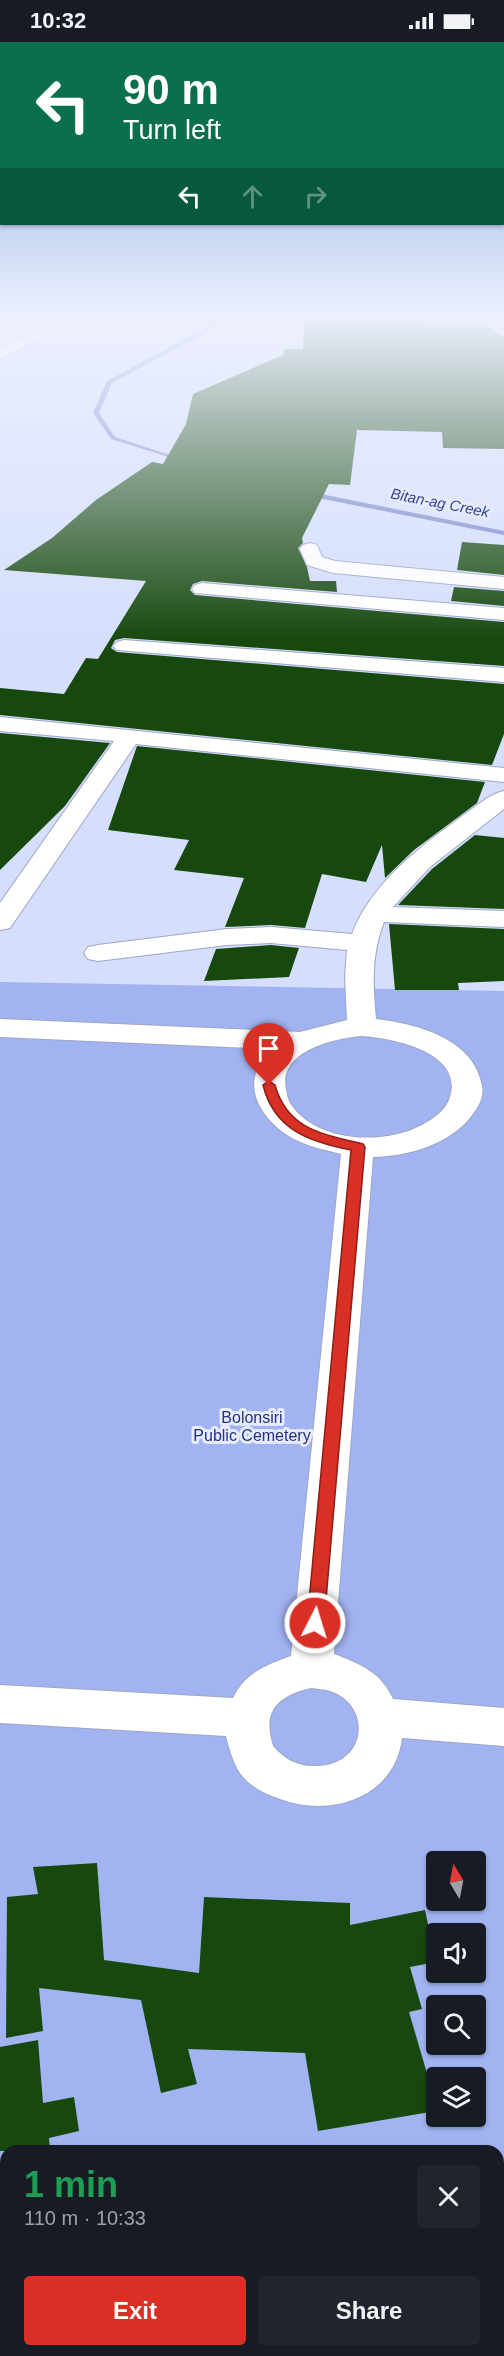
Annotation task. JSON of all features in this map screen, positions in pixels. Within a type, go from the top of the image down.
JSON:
[{"type":"street","points":[[310,549],[314,561],[333,567],[504,583]]},
{"type":"street","points":[[202,589],[504,614]]},
{"type":"street","points":[[124,646],[504,675]]},
{"type":"street","points":[[0,724],[504,775]]},
{"type":"street","points":[[0,922],[130,736]]},
{"type":"street","points":[[363,1028],[358,978],[362,943],[375,914],[413,868],[441,843],[504,798]]},
{"type":"street","points":[[375,914],[504,919]]},
{"type":"street","points":[[98,953],[227,937],[271,934],[362,943]]},
{"type":"street","points":[[0,1028],[301,1041]]},
{"type":"street","points":[[363,1028],[404,1033],[427,1041],[447,1053],[460,1068],[467,1085],[466,1102],[456,1118],[439,1131],[416,1142],[358,1147],[330,1142],[305,1132],[286,1118],[274,1102],[269,1085],[273,1068],[284,1053],[301,1041],[324,1033],[363,1028]]},
{"type":"street","points":[[311,1670],[358,1147]]},
{"type":"street","points":[[311,1670],[334,1673],[355,1683],[370,1697],[380,1717],[381,1738],[375,1757],[360,1773],[340,1784],[316,1789],[292,1785],[271,1775],[255,1758],[247,1738],[246,1718],[255,1699],[269,1683],[289,1674],[311,1670]]},
{"type":"street","points":[[0,1704],[246,1718]]},
{"type":"street","points":[[380,1717],[504,1727]]},
{"type":"green space","name":"Bolonsiri Public Cemetery","points":[[0,982],[504,991],[504,2145],[0,2145]]},
{"type":"building","points":[[185,425],[504,425],[504,449],[443,448],[442,432],[357,430],[350,485],[329,484],[302,538],[303,543],[298,548],[307,567],[310,581],[336,581],[337,592],[202,581],[193,584],[190,590],[195,595],[504,622],[504,666],[124,638],[115,640],[111,648],[117,652],[504,684],[504,734],[492,765],[0,715],[0,688],[64,694],[86,658],[98,659],[146,581],[4,570],[52,538],[96,500],[152,462],[163,464]]},
{"type":"building","points":[[462,542],[504,545],[504,575],[457,570]]},
{"type":"building","points":[[454,587],[504,591],[504,606],[451,601]]},
{"type":"building","points":[[0,733],[110,743],[65,806],[0,870]]},
{"type":"building","points":[[137,746],[485,782],[477,803],[414,850],[385,878],[382,845],[366,882],[322,874],[305,928],[271,925],[225,927],[244,878],[174,870],[189,840],[108,830]]},
{"type":"building","points":[[475,835],[504,838],[504,909],[398,905],[432,869]]},
{"type":"building","points":[[389,924],[504,929],[504,981],[458,983],[459,990],[395,990]]},
{"type":"building","points":[[271,945],[299,948],[289,977],[204,981],[216,949]]},
{"type":"building","points":[[97,1863],[104,1960],[199,1973],[204,1897],[350,1903],[350,1925],[425,1910],[428,1923],[426,1964],[410,1967],[422,2009],[409,2012],[426,2070],[426,2113],[318,2131],[305,2053],[188,2049],[197,2084],[161,2093],[141,2000],[39,1988],[43,2031],[6,2038],[7,1897],[38,1894],[33,1867]]},
{"type":"building","points":[[38,2040],[43,2103],[74,2097],[79,2131],[49,2138],[50,2145],[0,2145],[0,2047]]},
{"type":"waterway","name":"Bitan-ag Creek","points":[[104,425],[113,438],[183,461]]},
{"type":"waterway","name":"Bitan-ag Creek","points":[[306,493],[504,533]]},
{"type":"route","points":[[269,1085],[274,1102],[286,1118],[305,1132],[330,1142],[358,1147],[315,1623]]}]
